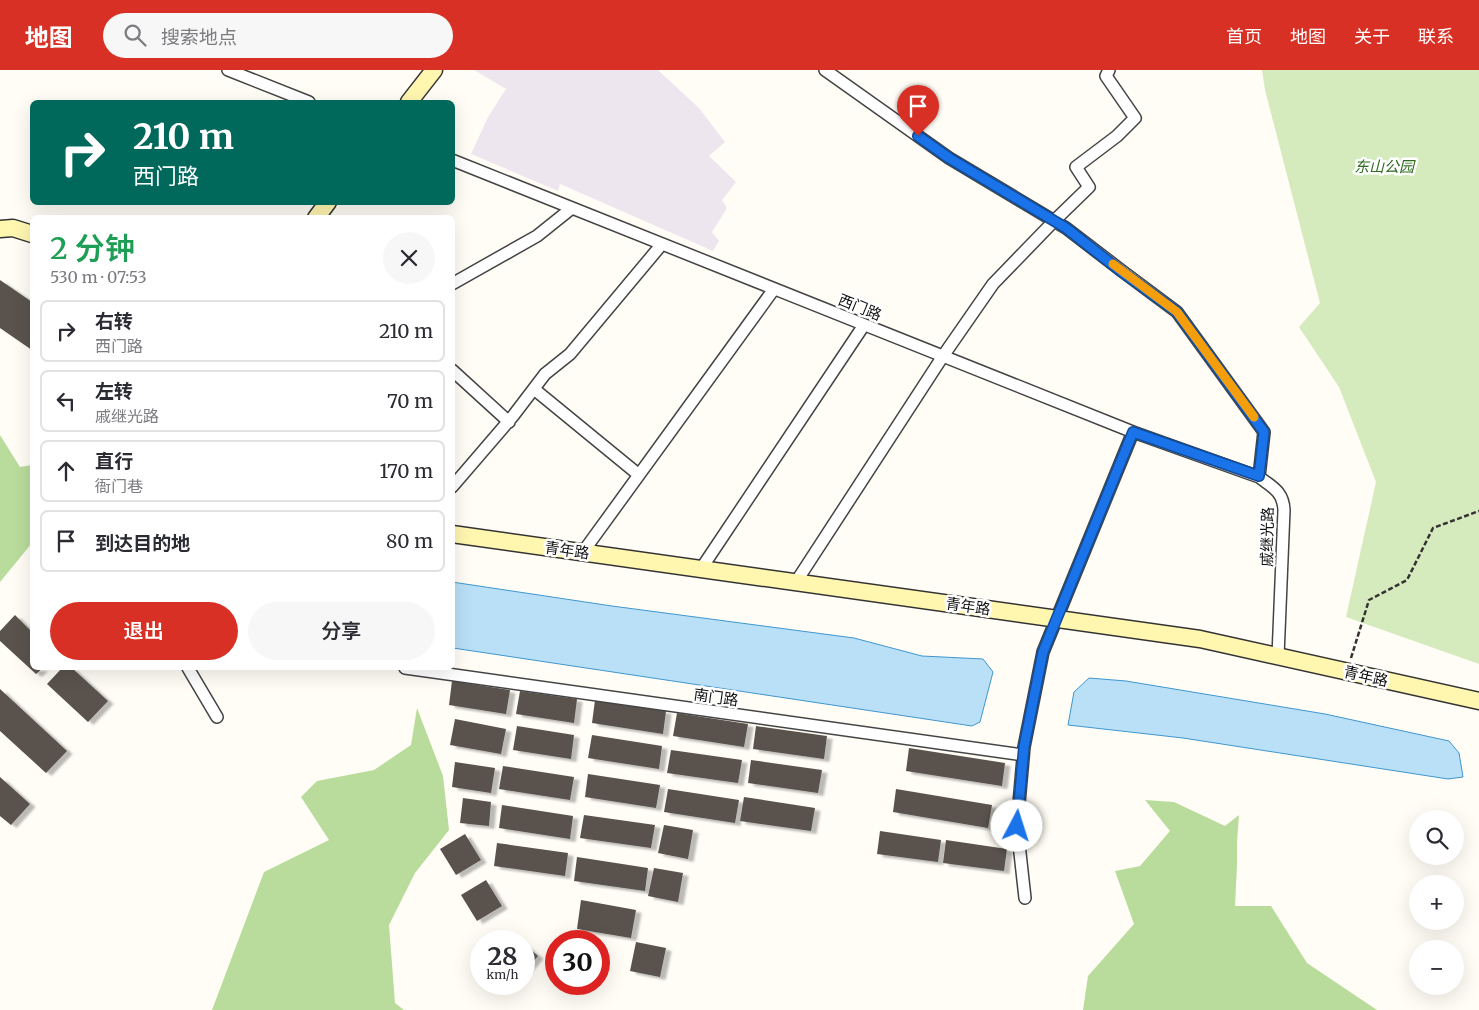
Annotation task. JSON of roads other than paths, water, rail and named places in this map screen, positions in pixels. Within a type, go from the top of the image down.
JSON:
[{"type":"main road","points":[[411,100],[434,70]]},
{"type":"main road","points":[[0,229],[13,228],[30,233]]},
{"type":"main road","name":"青年路","points":[[455,534],[1200,639],[1479,701]]},
{"type":"street","points":[[228,70],[304,100]]},
{"type":"street","points":[[825,70],[949,158],[1066,228],[1177,312],[1264,432],[1259,476]]},
{"type":"street","points":[[796,582],[943,356],[993,284],[1054,220],[1089,187],[1076,166],[1117,136],[1135,118],[1106,76],[1109,70]]},
{"type":"street","name":"西门路","points":[[455,161],[1133,432],[1259,476]]},
{"type":"street","points":[[455,282],[537,236],[572,208]]},
{"type":"street","points":[[455,483],[509,422],[545,374],[570,354],[662,244]]},
{"type":"street","points":[[584,552],[774,289]]},
{"type":"street","points":[[701,569],[864,325]]},
{"type":"street","points":[[455,373],[509,422]]},
{"type":"street","points":[[534,389],[640,474]]},
{"type":"street","points":[[1025,898],[1017,826],[1023,751],[1043,652],[1133,432]]},
{"type":"street","name":"戚继光路","points":[[1259,476],[1280,492],[1284,502],[1278,656]]},
{"type":"street","points":[[189,670],[217,717]]},
{"type":"street","name":"南门路","points":[[420,670],[1023,751]]},
{"type":"water","points":[[455,582],[612,606],[854,638],[922,656],[983,659],[993,672],[980,722],[972,726],[455,648]]},
{"type":"water","points":[[1089,678],[1126,681],[1325,714],[1449,741],[1459,753],[1463,777],[1448,779],[1183,738],[1068,725],[1074,692]]},
{"type":"park label","name":"东山公园","points":[[1384,166]]}]
